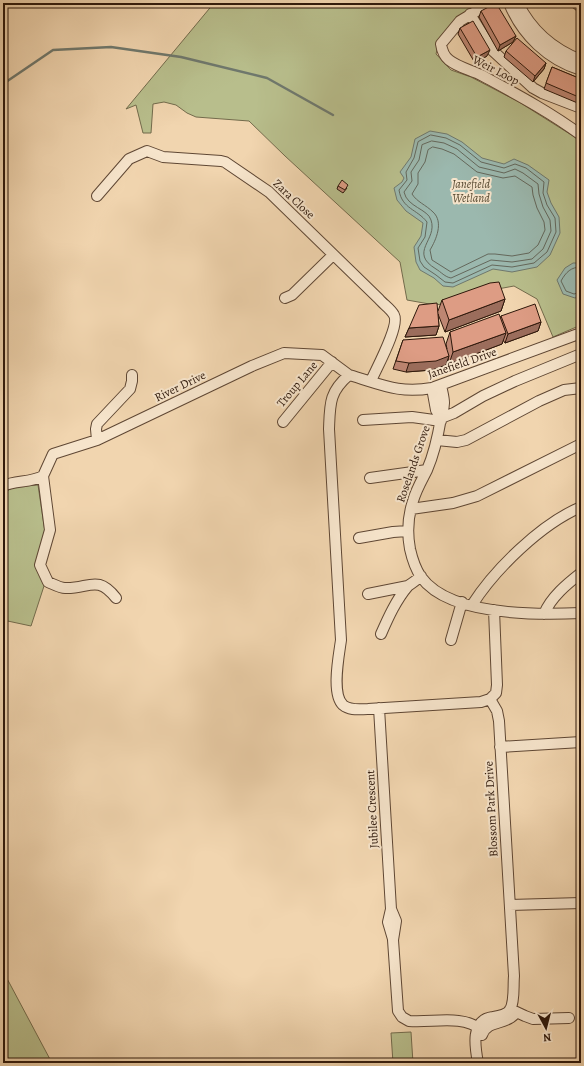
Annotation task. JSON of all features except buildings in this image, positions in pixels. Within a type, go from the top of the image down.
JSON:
[{"type":"street","name":"Weir Loop","points":[[490,3],[460,21],[441,44],[442,52],[455,64],[480,75],[558,118],[581,135]]},
{"type":"street","points":[[509,3],[519,23],[535,42],[556,58],[581,70]]},
{"type":"street","points":[[518,3],[528,20],[545,39],[562,52],[581,60]]},
{"type":"street","points":[[576,3],[581,7]]},
{"type":"street","name":"Weir Loop","points":[[470,14],[492,50],[533,88],[581,108]]},
{"type":"street","name":"Zara Close","points":[[97,196],[129,159],[147,151],[163,157],[225,162],[269,192],[394,315],[395,321],[393,333],[371,381]]},
{"type":"street","points":[[285,298],[292,295],[333,255]]},
{"type":"street","name":"Janefield Drive","points":[[336,365],[349,375],[392,389],[422,390],[436,387],[581,333]]},
{"type":"street","name":"River Drive","points":[[43,476],[53,454],[97,440],[252,366],[284,353],[322,355],[336,365]]},
{"type":"street","points":[[363,420],[412,416],[441,420],[483,396],[581,354]]},
{"type":"street","name":"Troup Lane","points":[[283,422],[336,365]]},
{"type":"street","points":[[97,440],[97,424],[130,389],[132,375]]},
{"type":"street","points":[[349,375],[340,382],[334,392],[330,410],[329,429],[341,640],[337,667],[337,683],[338,695],[342,705],[350,709],[368,709],[481,702],[490,699],[494,696],[497,689],[494,610]]},
{"type":"street","name":"Roselands Grove","points":[[436,387],[436,410],[441,420],[437,440],[427,470],[416,492],[411,509],[408,531],[411,554],[421,576],[435,589],[450,598],[472,605],[512,612],[544,614],[581,613]]},
{"type":"street","points":[[437,440],[457,442],[466,440],[539,401],[564,390],[581,388]]},
{"type":"street","points":[[411,509],[453,503],[477,496],[581,444]]},
{"type":"street","points":[[370,478],[427,470]]},
{"type":"street","points":[[3,486],[10,483],[35,480],[43,476],[50,530],[40,565],[48,582],[65,588],[97,583],[112,592],[116,598]]},
{"type":"street","points":[[472,605],[482,591],[524,546],[553,522],[581,507]]},
{"type":"street","points":[[359,538],[388,532],[408,531]]},
{"type":"street","points":[[544,614],[549,604],[556,596],[581,573]]},
{"type":"street","points":[[382,634],[390,615],[408,586],[421,576]]},
{"type":"street","points":[[368,594],[408,586]]},
{"type":"street","points":[[451,640],[462,602]]},
{"type":"street","name":"Blossom Park Drive","points":[[490,699],[498,716],[514,976],[512,1000],[513,1010]]},
{"type":"street","name":"Jubilee Crescent","points":[[379,708],[391,909],[388,922],[393,940],[397,1007],[405,1020],[414,1022],[459,1021],[481,1029]]},
{"type":"street","points":[[500,747],[581,742]]},
{"type":"street","points":[[510,905],[581,903]]},
{"type":"street","points":[[479,1063],[475,1039],[486,1019],[503,1015],[513,1010],[533,1019],[569,1018]]},
{"type":"green space","name":"Janefield Wetland","points":[[214,3],[483,3],[455,20],[440,37],[436,54],[451,70],[471,77],[519,102],[581,141],[581,325],[553,337],[537,299],[514,286],[487,291],[457,302],[435,305],[407,300],[400,262],[249,121],[196,117],[187,113],[176,105],[164,102],[153,104],[151,133],[143,133],[136,105],[126,109]]},
{"type":"green space","points":[[38,485],[45,532],[37,564],[44,586],[31,626],[3,620],[3,493],[14,487]]},
{"type":"green space","points":[[3,971],[52,1063],[3,1063]]},
{"type":"green space","points":[[411,1032],[413,1063],[393,1063],[391,1033]]},
{"type":"water","points":[[430,131],[447,134],[462,142],[482,158],[504,164],[514,159],[528,165],[549,180],[547,192],[559,217],[560,233],[550,255],[537,267],[512,272],[493,269],[453,287],[443,286],[434,278],[420,270],[416,262],[414,247],[421,236],[423,223],[406,211],[397,200],[394,188],[402,182],[404,178],[400,172],[411,157],[415,139]]},
{"type":"water","points":[[573,263],[581,263],[581,296],[575,298],[563,294],[557,280],[565,268]]},
{"type":"waterway","points":[[3,84],[53,50],[111,47],[181,57],[267,78],[333,115]]}]
